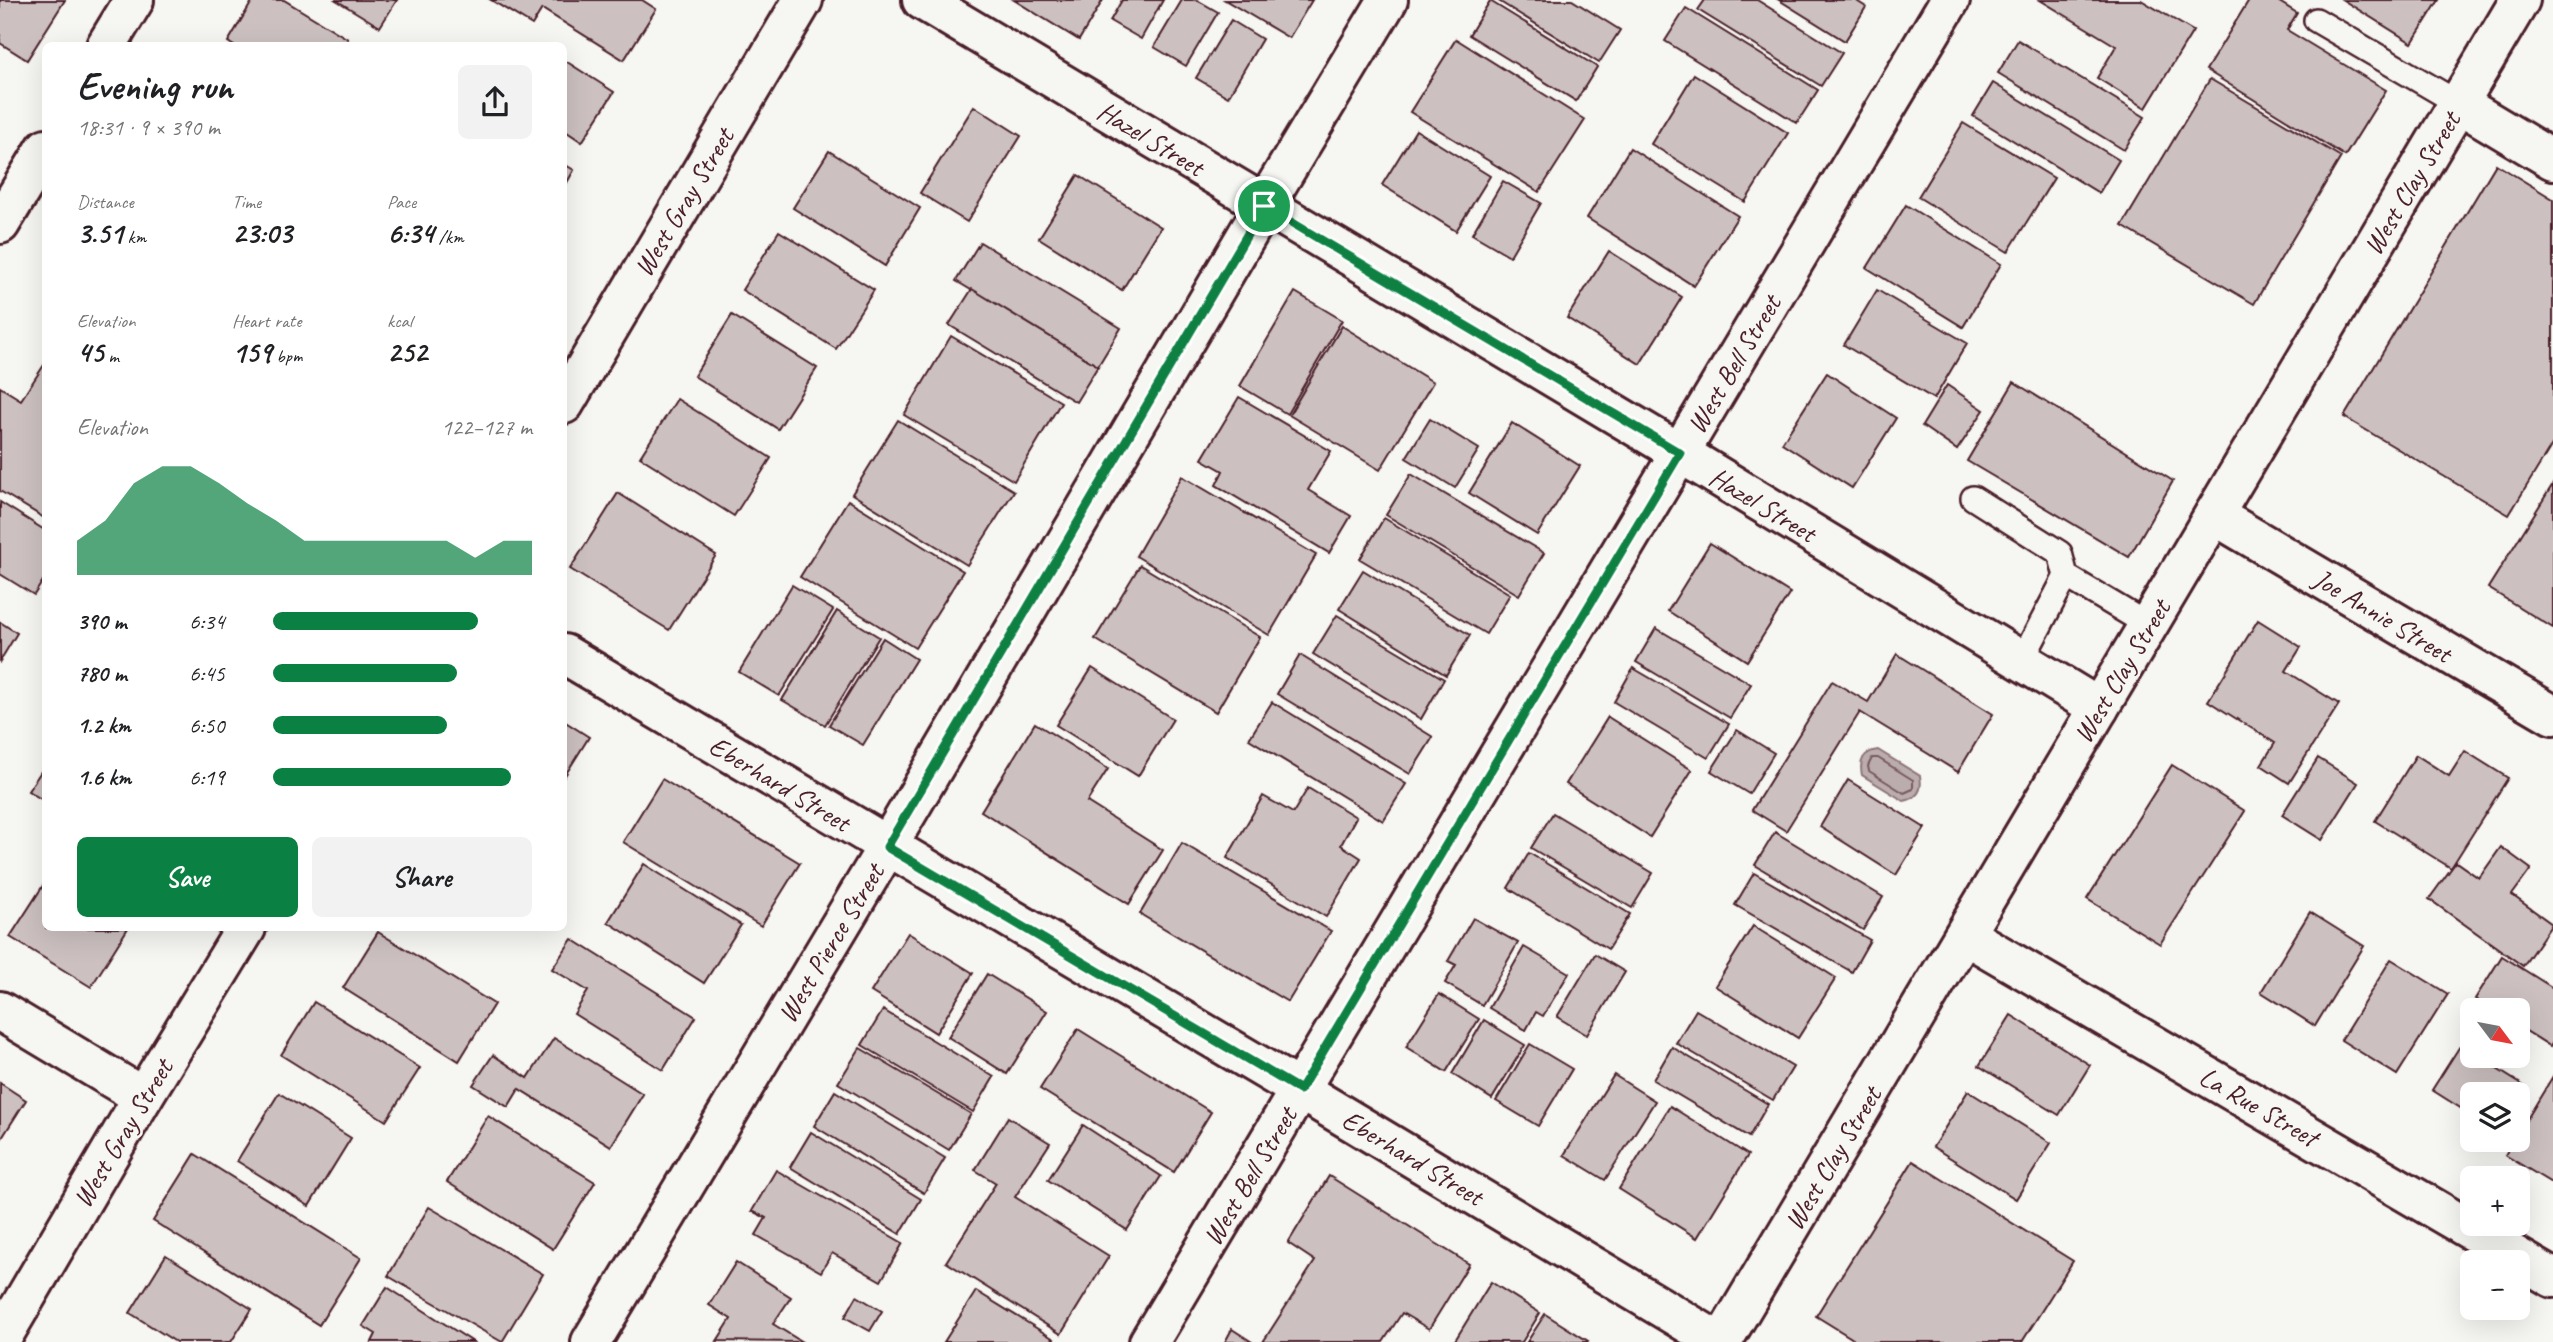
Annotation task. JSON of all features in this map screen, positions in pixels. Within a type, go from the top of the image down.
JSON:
[{"type":"street","points":[[108,42],[134,0]]},
{"type":"street","name":"West Gray Street","points":[[567,399],[803,0]]},
{"type":"street","name":"Hazel Street","points":[[922,0],[1680,453],[2099,708]]},
{"type":"street","name":"West Pierce Street","points":[[591,1342],[1388,0]]},
{"type":"street","name":"West Bell Street","points":[[1149,1342],[1950,0]]},
{"type":"street","name":"West Clay Street","points":[[1721,1342],[2520,0]]},
{"type":"street","points":[[2458,103],[2553,160]]},
{"type":"street","points":[[0,224],[42,155]]},
{"type":"street","name":"Joe Annie Street","points":[[2214,515],[2553,715]]},
{"type":"street","name":"Eberhard Street","points":[[567,655],[1721,1342]]},
{"type":"street","name":"West Gray Street","points":[[0,1341],[244,931]]},
{"type":"street","name":"La Rue Street","points":[[1965,934],[2553,1278]]},
{"type":"street","points":[[0,1012],[143,1097]]},
{"type":"lane","points":[[2316,20],[2458,103]]},
{"type":"lane","points":[[1973,498],[2060,553],[2066,576],[2021,662]]},
{"type":"lane","points":[[2066,576],[2148,625]]},
{"type":"water","points":[[1878,750],[1920,776],[1920,789],[1913,798],[1904,801],[1862,775],[1863,758]]},
{"type":"building","points":[[0,0],[65,0],[27,60],[0,43]]},
{"type":"building","points":[[253,0],[284,0],[348,39],[346,42],[228,42]]},
{"type":"building","points":[[336,0],[397,0],[380,27]]},
{"type":"building","points":[[491,0],[642,0],[656,9],[624,60],[542,9],[532,25]]},
{"type":"building","points":[[1014,0],[1103,0],[1079,40]]},
{"type":"building","points":[[1122,0],[1163,0],[1141,39],[1110,21]]},
{"type":"building","points":[[1182,0],[1197,0],[1218,12],[1186,66],[1154,47]]},
{"type":"building","points":[[1225,0],[1312,0],[1289,38]]},
{"type":"building","points":[[1497,0],[1572,0],[1620,30],[1599,63]]},
{"type":"building","points":[[1705,0],[1757,0],[1842,53],[1821,86],[1698,10]]},
{"type":"building","points":[[1779,0],[1855,0],[1866,7],[1845,41]]},
{"type":"building","points":[[2040,0],[2141,0],[2193,31],[2146,108],[2097,78],[2116,46]]},
{"type":"building","points":[[2249,0],[2276,0],[2297,13],[2287,30],[2386,90],[2345,156],[2206,70]]},
{"type":"building","points":[[2343,0],[2439,0],[2412,43]]},
{"type":"building","points":[[1490,1],[1597,67],[1576,101],[1469,35]]},
{"type":"building","points":[[1686,8],[1818,90],[1797,123],[1665,41]]},
{"type":"building","points":[[1231,20],[1262,39],[1228,97],[1196,78]]},
{"type":"building","points":[[1456,39],[1585,120],[1539,192],[1410,112]]},
{"type":"building","points":[[2018,40],[2145,117],[2124,150],[1998,73]]},
{"type":"building","points":[[567,62],[614,92],[582,142],[567,132]]},
{"type":"building","points":[[1694,74],[1788,133],[1745,202],[1651,144]]},
{"type":"building","points":[[2210,79],[2341,157],[2254,304],[2122,226]]},
{"type":"building","points":[[1993,83],[2119,160],[2099,193],[1973,116]]},
{"type":"building","points":[[974,106],[1021,136],[967,222],[920,193]]},
{"type":"building","points":[[1963,123],[2054,178],[2008,252],[1918,197]]},
{"type":"building","points":[[1416,130],[1490,176],[1456,231],[1382,185]]},
{"type":"building","points":[[1630,148],[1738,216],[1694,286],[1587,218]]},
{"type":"building","points":[[829,151],[920,208],[885,266],[793,208]]},
{"type":"building","points":[[2496,164],[2553,199],[2553,443],[2509,515],[2344,417]]},
{"type":"building","points":[[567,166],[574,170],[567,183]]},
{"type":"building","points":[[1078,175],[1161,227],[1122,290],[1039,238]]},
{"type":"building","points":[[1503,181],[1541,203],[1510,256],[1472,234]]},
{"type":"building","points":[[1906,205],[2001,264],[1963,327],[1867,268]]},
{"type":"building","points":[[779,231],[874,290],[836,349],[742,290]]},
{"type":"building","points":[[980,242],[1121,328],[1098,366],[956,281]]},
{"type":"building","points":[[1609,251],[1682,297],[1640,364],[1567,318]]},
{"type":"building","points":[[972,289],[1098,366],[1076,402],[949,325]]},
{"type":"building","points":[[1877,290],[1967,343],[1934,399],[1844,345]]},
{"type":"building","points":[[1295,292],[1342,320],[1287,414],[1240,386]]},
{"type":"building","points":[[732,315],[817,368],[778,429],[694,376]]},
{"type":"building","points":[[1342,326],[1433,382],[1380,470],[1289,415]]},
{"type":"building","points":[[951,336],[1061,402],[1014,481],[904,415]]},
{"type":"building","points":[[42,368],[42,517],[0,491],[0,387],[21,400]]},
{"type":"building","points":[[1827,373],[1896,418],[1852,488],[1782,443]]},
{"type":"building","points":[[2014,382],[2173,481],[2129,557],[1967,461]]},
{"type":"building","points":[[1947,385],[1984,410],[1957,450],[1922,426]]},
{"type":"building","points":[[1239,397],[1331,451],[1308,490],[1351,516],[1329,553],[1216,485],[1223,471],[1202,459]]},
{"type":"building","points":[[677,399],[771,458],[734,516],[640,457]]},
{"type":"building","points":[[1430,419],[1479,449],[1455,488],[1406,458]]},
{"type":"building","points":[[898,420],[1014,491],[967,565],[852,494]]},
{"type":"building","points":[[1512,423],[1580,466],[1537,535],[1469,493]]},
{"type":"building","points":[[1411,474],[1544,553],[1519,595],[1386,515]]},
{"type":"building","points":[[1182,476],[1316,555],[1269,635],[1136,556]]},
{"type":"building","points":[[2553,484],[2553,628],[2488,588]]},
{"type":"building","points":[[618,493],[716,555],[669,630],[570,569]]},
{"type":"building","points":[[848,500],[963,571],[915,648],[800,577]]},
{"type":"building","points":[[0,502],[42,528],[42,582],[34,595],[0,574]]},
{"type":"building","points":[[1384,518],[1510,594],[1486,634],[1360,559]]},
{"type":"building","points":[[1710,543],[1790,593],[1747,661],[1668,611]]},
{"type":"building","points":[[1140,565],[1260,637],[1216,712],[1095,639]]},
{"type":"building","points":[[1363,570],[1470,635],[1446,675],[1339,609]]},
{"type":"building","points":[[792,585],[833,610],[779,696],[739,672]]},
{"type":"building","points":[[837,611],[879,637],[825,725],[782,700]]},
{"type":"building","points":[[1337,615],[1444,679],[1421,719],[1313,654]]},
{"type":"building","points":[[2258,620],[2301,647],[2286,671],[2339,704],[2289,783],[2261,765],[2275,743],[2208,701]]},
{"type":"building","points":[[0,622],[17,633],[0,661]]},
{"type":"building","points":[[1656,628],[1751,684],[1730,718],[1636,662]]},
{"type":"building","points":[[883,638],[916,659],[863,745],[829,725]]},
{"type":"building","points":[[1897,654],[1993,714],[1958,772],[1860,712],[1786,831],[1752,810],[1832,681],[1868,702]]},
{"type":"building","points":[[1300,655],[1433,737],[1410,774],[1277,694]]},
{"type":"building","points":[[1092,668],[1173,719],[1138,776],[1056,725]]},
{"type":"building","points":[[1633,668],[1729,724],[1708,758],[1614,702]]},
{"type":"building","points":[[1272,702],[1406,784],[1383,821],[1249,739]]},
{"type":"building","points":[[1608,717],[1692,770],[1650,837],[1566,784]]},
{"type":"building","points":[[567,723],[589,737],[567,772]]},
{"type":"building","points":[[1035,723],[1108,769],[1087,802],[1163,850],[1129,904],[981,811]]},
{"type":"building","points":[[1737,730],[1774,753],[1749,794],[1711,771]]},
{"type":"building","points":[[2465,751],[2508,778],[2451,868],[2375,821],[2416,755],[2449,776]]},
{"type":"building","points":[[2318,758],[2358,783],[2322,840],[2282,815]]},
{"type":"building","points":[[2172,765],[2245,811],[2160,944],[2087,899]]},
{"type":"building","points":[[42,770],[42,800],[28,791]]},
{"type":"building","points":[[662,779],[800,863],[761,926],[623,842]]},
{"type":"building","points":[[1848,780],[1925,828],[1896,875],[1820,827]]},
{"type":"building","points":[[1308,788],[1356,817],[1341,845],[1361,858],[1326,917],[1227,858],[1263,796],[1293,813]]},
{"type":"building","points":[[1553,813],[1653,873],[1632,908],[1531,848]]},
{"type":"building","points":[[1775,832],[1883,897],[1863,930],[1755,865]]},
{"type":"building","points":[[1182,843],[1331,931],[1288,1002],[1140,914]]},
{"type":"building","points":[[2501,847],[2531,869],[2512,895],[2552,924],[2523,966],[2429,899],[2456,862],[2479,878]]},
{"type":"building","points":[[1529,853],[1630,914],[1608,949],[1508,888]]},
{"type":"building","points":[[644,864],[741,925],[704,983],[608,922]]},
{"type":"building","points":[[1754,873],[1870,940],[1852,972],[1735,905]]},
{"type":"building","points":[[42,887],[42,931],[126,931],[91,987],[10,937]]},
{"type":"building","points":[[2310,912],[2364,946],[2315,1026],[2261,992]]},
{"type":"building","points":[[1473,918],[1518,943],[1482,1005],[1445,983],[1456,965],[1448,961]]},
{"type":"building","points":[[1753,926],[1836,978],[1798,1038],[1715,986]]},
{"type":"building","points":[[378,932],[494,1004],[459,1061],[343,988]]},
{"type":"building","points":[[908,933],[973,973],[936,1033],[871,992]]},
{"type":"building","points":[[572,939],[696,1017],[663,1070],[574,1014],[588,991],[552,969]]},
{"type":"building","points":[[1524,947],[1569,973],[1543,1016],[1536,1012],[1526,1030],[1489,1008]]},
{"type":"building","points":[[1595,954],[1625,972],[1587,1035],[1557,1017]]},
{"type":"building","points":[[2502,956],[2553,988],[2553,1041],[2550,1046],[2530,1034],[2530,998],[2476,998]]},
{"type":"building","points":[[2391,959],[2448,994],[2397,1075],[2341,1040]]},
{"type":"building","points":[[987,974],[1047,1011],[1007,1074],[948,1037]]},
{"type":"building","points":[[1439,994],[1479,1019],[1446,1072],[1406,1047]]},
{"type":"building","points":[[314,1002],[420,1068],[386,1121],[281,1055]]},
{"type":"building","points":[[883,1010],[994,1077],[973,1112],[862,1045]]},
{"type":"building","points":[[1696,1010],[1793,1067],[1773,1100],[1676,1043]]},
{"type":"building","points":[[2011,1015],[2090,1065],[2059,1115],[1979,1066]]},
{"type":"building","points":[[1484,1020],[1525,1045],[1492,1099],[1452,1074]]},
{"type":"building","points":[[1078,1029],[1211,1112],[1174,1172],[1040,1089]]},
{"type":"building","points":[[554,1038],[643,1094],[611,1146],[519,1089],[508,1107],[473,1085],[493,1055],[528,1078]]},
{"type":"building","points":[[1530,1044],[1572,1069],[1538,1126],[1496,1101]]},
{"type":"building","points":[[2460,1046],[2460,1068],[2495,1068],[2518,1082],[2460,1082],[2460,1108],[2432,1090]]},
{"type":"building","points":[[1672,1047],[1768,1104],[1749,1137],[1653,1080]]},
{"type":"building","points":[[860,1048],[971,1114],[949,1150],[838,1083]]},
{"type":"building","points":[[1614,1075],[1655,1101],[1605,1180],[1564,1155]]},
{"type":"building","points":[[2553,1076],[2553,1184],[2530,1170],[2530,1166],[2523,1166],[2505,1155],[2507,1152],[2530,1152],[2530,1114]]},
{"type":"building","points":[[0,1083],[26,1100],[0,1141]]},
{"type":"building","points":[[835,1091],[945,1158],[924,1193],[814,1126]]},
{"type":"building","points":[[1968,1091],[2051,1143],[2016,1199],[1933,1147]]},
{"type":"building","points":[[279,1093],[351,1138],[309,1206],[237,1161]]},
{"type":"building","points":[[1670,1106],[1748,1155],[1697,1238],[1619,1189]]},
{"type":"building","points":[[488,1116],[595,1182],[553,1249],[447,1182]]},
{"type":"building","points":[[1008,1117],[1050,1143],[1015,1197],[1109,1256],[1061,1334],[946,1262],[996,1183],[975,1170]]},
{"type":"building","points":[[1083,1125],[1161,1176],[1127,1230],[1048,1180]]},
{"type":"building","points":[[811,1132],[921,1199],[900,1234],[790,1167]]},
{"type":"building","points":[[195,1154],[361,1258],[319,1325],[153,1221]]},
{"type":"building","points":[[1913,1161],[2073,1261],[2022,1342],[1858,1342],[1816,1316]]},
{"type":"building","points":[[776,1170],[903,1243],[881,1281],[832,1253],[821,1272],[756,1235],[766,1218],[752,1211]]},
{"type":"building","points":[[1329,1176],[1469,1264],[1429,1329],[1402,1313],[1383,1342],[1263,1342],[1315,1261],[1288,1243]]},
{"type":"building","points":[[429,1207],[543,1274],[502,1342],[388,1276]]},
{"type":"building","points":[[166,1255],[252,1309],[231,1342],[176,1342],[130,1313]]},
{"type":"building","points":[[736,1262],[791,1297],[773,1324],[802,1342],[717,1341],[731,1319],[709,1305]]},
{"type":"building","points":[[1491,1282],[1540,1313],[1522,1342],[1454,1342]]},
{"type":"building","points":[[387,1287],[473,1342],[372,1342],[376,1334],[363,1326]]},
{"type":"building","points":[[976,1291],[1054,1339],[1052,1342],[944,1342]]},
{"type":"building","points":[[857,1296],[882,1311],[870,1331],[845,1317]]},
{"type":"building","points":[[1545,1314],[1588,1341],[1527,1342]]},
{"type":"building","points":[[1232,1329],[1252,1342],[1225,1342]]},
{"type":"route","points":[[1264,206],[1680,453],[1300,1090],[887,847],[1264,206]]}]
